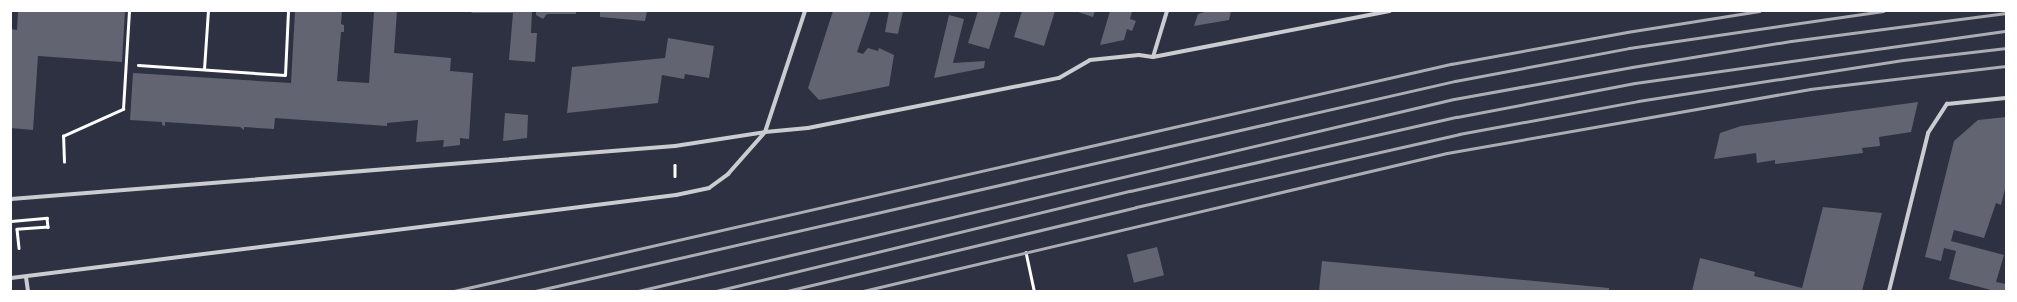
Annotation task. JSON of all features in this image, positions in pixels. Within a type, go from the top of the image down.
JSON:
[{"type":"street","points":[[11,278],[26,277],[74,268],[682,193],[709,188],[728,174],[765,132],[805,11]]},
{"type":"street","points":[[1153,57],[1167,11]]},
{"type":"street","points":[[11,198],[675,146],[765,132],[808,128],[1059,78],[1090,60],[1139,55],[1153,57],[1390,11]]},
{"type":"street","points":[[1889,291],[1928,133],[1947,104],[2006,98]]},
{"type":"street","points":[[26,277],[28,291]]},
{"type":"path","points":[[64,162],[63,136],[123,109],[129,11]]},
{"type":"path","points":[[204,69],[208,11]]},
{"type":"path","points":[[138,64],[285,74],[288,11]]},
{"type":"path","points":[[675,160],[676,183]]},
{"type":"path","points":[[11,221],[47,218],[48,227],[17,229],[18,248]]},
{"type":"path","points":[[1026,252],[1034,291]]},
{"type":"building","points":[[18,11],[125,11],[122,62],[38,56],[33,130],[11,128],[11,29],[17,30]]},
{"type":"building","points":[[295,11],[342,11],[341,24],[344,25],[344,32],[341,32],[337,81],[369,83],[374,11],[397,11],[394,53],[451,58],[450,71],[473,73],[469,139],[460,138],[460,145],[443,147],[444,140],[416,142],[418,120],[387,123],[387,126],[275,118],[274,129],[244,127],[244,130],[240,127],[165,122],[165,126],[162,125],[162,122],[130,120],[133,73],[291,83]]},
{"type":"building","points":[[467,11],[532,11],[531,33],[537,33],[535,62],[509,60],[513,13],[473,13]]},
{"type":"building","points":[[536,11],[576,11],[576,14],[547,14],[543,19],[536,15]]},
{"type":"building","points":[[600,11],[647,11],[645,21],[600,17]]},
{"type":"building","points":[[833,11],[871,11],[857,52],[863,54],[868,48],[878,51],[879,48],[894,55],[889,86],[819,100],[808,88]]},
{"type":"building","points":[[889,11],[903,11],[898,34],[885,32]]},
{"type":"building","points":[[978,11],[1001,11],[989,49],[968,43]]},
{"type":"building","points":[[1022,11],[1055,11],[1044,46],[1014,37]]},
{"type":"building","points":[[1075,11],[1095,11],[1093,17]]},
{"type":"building","points":[[1110,11],[1132,11],[1130,19],[1136,21],[1132,31],[1127,29],[1124,40],[1100,45]]},
{"type":"building","points":[[1208,11],[1231,11],[1229,20],[1194,26],[1198,14]]},
{"type":"building","points":[[949,15],[964,19],[953,63],[985,61],[984,68],[934,78]]},
{"type":"building","points":[[668,38],[714,46],[709,78],[685,74],[684,79],[662,75],[658,103],[567,113],[572,67],[665,58]]},
{"type":"building","points":[[1918,102],[1911,132],[1879,137],[1880,146],[1862,148],[1863,153],[1775,164],[1775,160],[1757,163],[1756,153],[1714,159],[1720,133],[1741,126]]},
{"type":"building","points":[[505,113],[528,115],[527,138],[503,141]]},
{"type":"building","points":[[2006,117],[2006,185],[2001,205],[1996,203],[1984,238],[1954,230],[1951,241],[2004,255],[1996,282],[2006,284],[2006,291],[1995,291],[1949,279],[1956,251],[1944,248],[1941,261],[1925,257],[1954,141],[1978,120]]},
{"type":"building","points":[[1823,207],[1882,213],[1862,291],[1692,291],[1700,258],[1755,272],[1754,276],[1802,288]]},
{"type":"building","points":[[1157,247],[1164,275],[1134,283],[1127,254]]},
{"type":"building","points":[[1322,261],[1609,288],[1609,291],[1319,291]]},
{"type":"railway","points":[[454,291],[1451,64],[1627,32],[1759,11]]},
{"type":"railway","points":[[535,291],[1455,81],[1629,48],[1883,11]]},
{"type":"railway","points":[[638,291],[1454,99],[1632,67],[1791,41],[2006,13]]},
{"type":"railway","points":[[716,291],[1130,191],[1457,117],[1635,83],[2006,31]]},
{"type":"railway","points":[[787,291],[1136,207],[1459,134],[1638,101],[1903,60],[2006,48]]},
{"type":"railway","points":[[863,291],[1447,153],[1810,89],[2006,66]]}]
